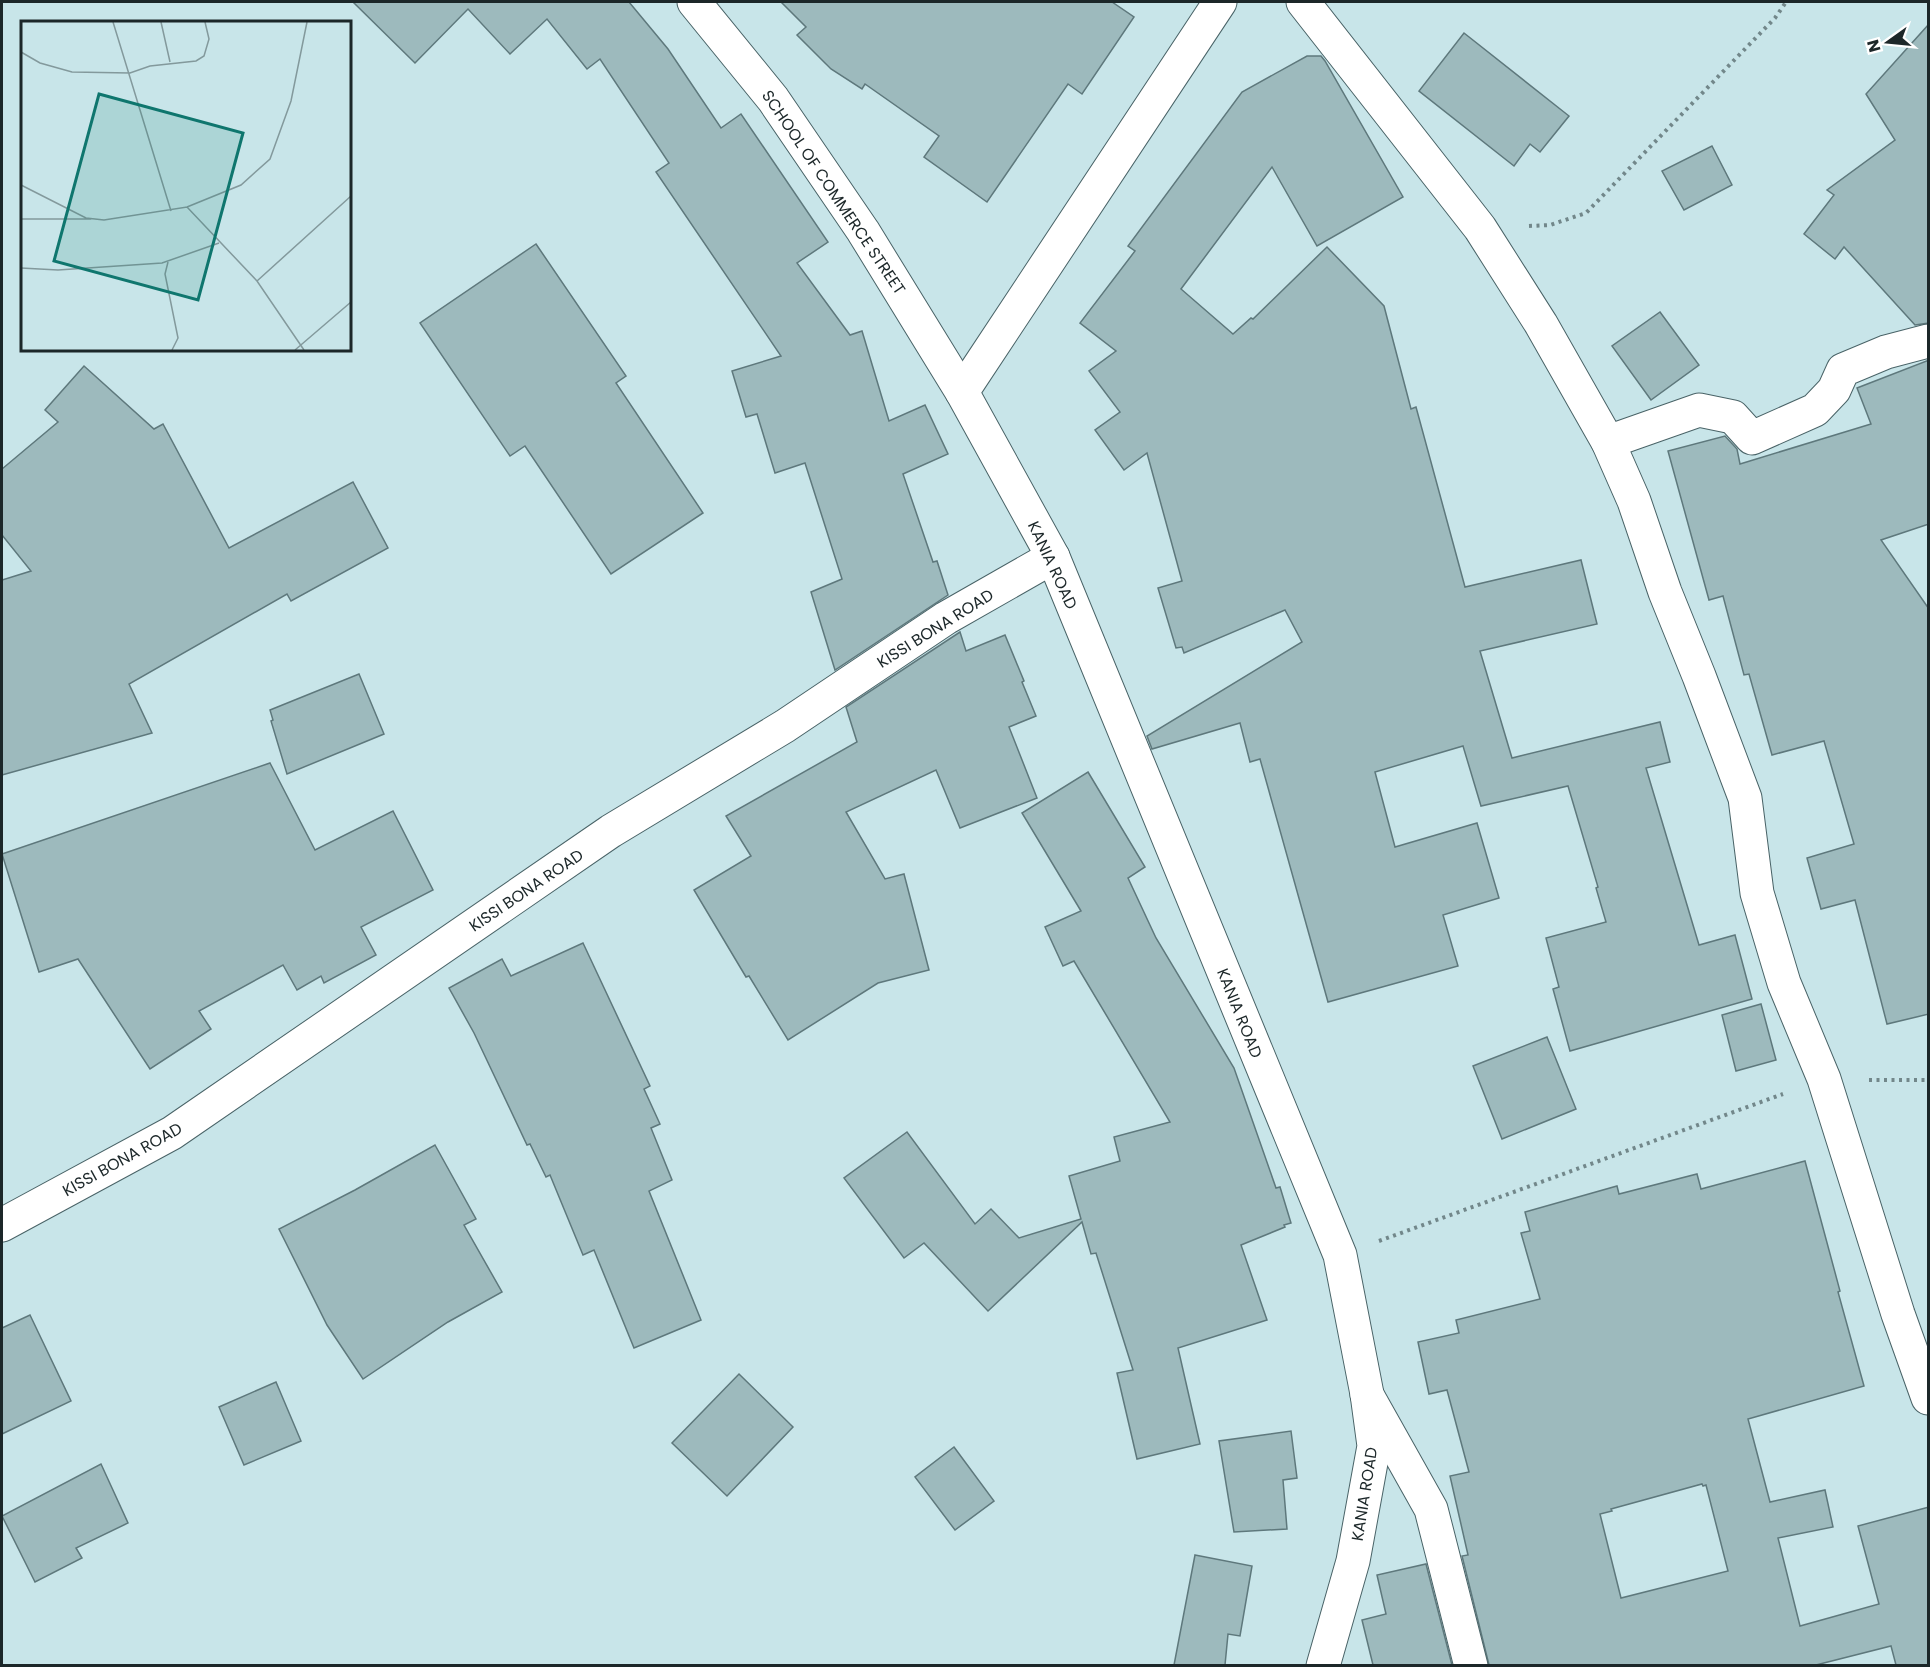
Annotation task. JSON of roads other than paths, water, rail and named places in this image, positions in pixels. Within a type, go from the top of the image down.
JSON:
[{"type":"street","name":"SCHOOL OF COMMERCE STREET","points":[[694,2],[773,99],[863,231],[962,392]]},
{"type":"street","points":[[962,392],[1220,2]]},
{"type":"street","points":[[1303,2],[1480,228],[1540,324],[1608,441],[1634,501],[1665,592],[1745,798],[1757,893],[1784,983],[1824,1079],[1898,1314],[1929,1398]]},
{"type":"street","points":[[1608,441],[1699,410],[1732,417],[1752,438],[1815,410],[1833,390],[1843,370],[1886,352],[1929,341]]},
{"type":"street","name":"KANIA ROAD","points":[[962,392],[1053,557],[1340,1255],[1367,1394],[1374,1446],[1353,1561],[1323,1665]]},
{"type":"street","name":"KISSI BONA ROAD","points":[[2,1225],[172,1133],[611,831],[785,726],[946,618],[1053,557]]},
{"type":"street","points":[[1367,1394],[1431,1509],[1471,1665]]}]
